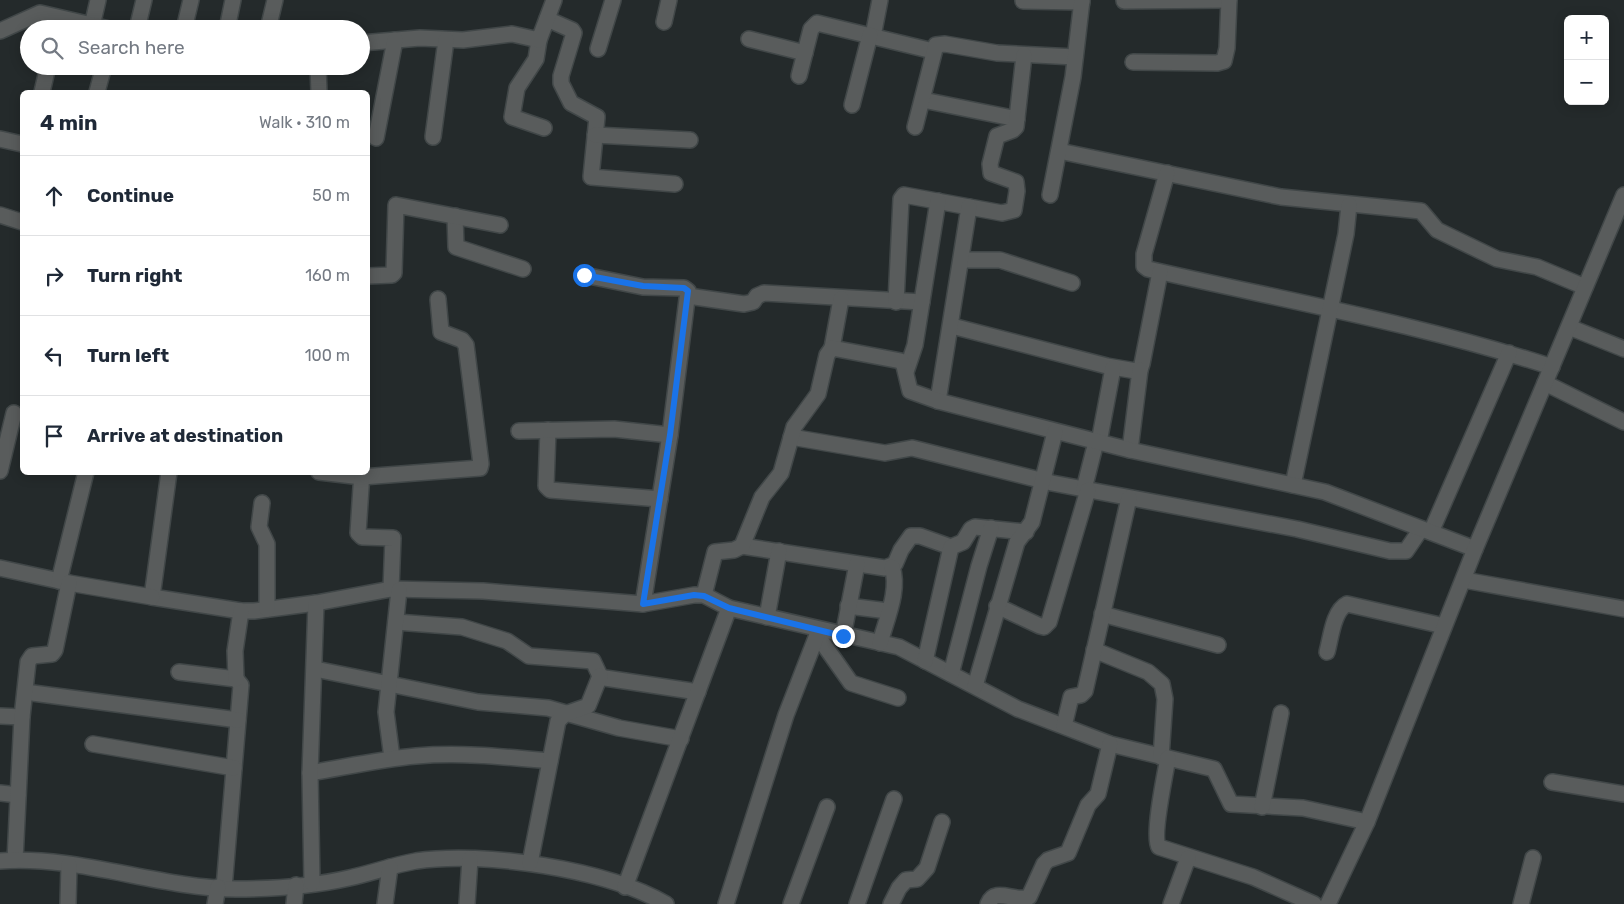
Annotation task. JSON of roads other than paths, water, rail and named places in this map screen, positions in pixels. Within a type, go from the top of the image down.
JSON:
[{"type":"street","points":[[93,20],[98,0]]},
{"type":"street","points":[[139,20],[144,0]]},
{"type":"street","points":[[186,20],[191,0]]},
{"type":"street","points":[[229,20],[233,0]]},
{"type":"street","points":[[270,20],[275,0]]},
{"type":"street","points":[[544,128],[512,117],[517,88],[536,59],[539,40],[554,0]]},
{"type":"street","points":[[598,49],[613,0]]},
{"type":"street","points":[[664,22],[669,0]]},
{"type":"street","points":[[852,105],[872,36],[880,0]]},
{"type":"street","points":[[1124,1],[1229,0],[1227,48],[1224,61],[1217,63],[1133,62]]},
{"type":"street","points":[[1022,1],[1082,1],[1075,57],[1050,196]]},
{"type":"street","points":[[24,20],[40,13],[53,20]]},
{"type":"street","points":[[547,19],[572,30],[574,33],[560,79],[571,103],[597,117],[591,177],[675,184]]},
{"type":"street","points":[[0,31],[20,22]]},
{"type":"street","points":[[798,76],[811,29],[818,23],[933,51]]},
{"type":"street","points":[[370,42],[395,40],[463,40],[512,34],[539,40]]},
{"type":"street","points":[[750,39],[805,53]]},
{"type":"street","points":[[376,138],[395,40]]},
{"type":"street","points":[[433,137],[446,40]]},
{"type":"street","points":[[915,127],[936,45],[945,44],[1024,55],[1075,57]]},
{"type":"street","points":[[896,302],[902,197],[906,194],[1002,213],[1014,210],[1017,190],[1016,182],[991,173],[990,164],[997,136],[1013,130],[1017,119],[1024,55]]},
{"type":"street","points":[[42,90],[46,75]]},
{"type":"street","points":[[98,90],[102,75]]},
{"type":"street","points":[[318,75],[319,90]]},
{"type":"street","points":[[923,100],[1017,119]]},
{"type":"street","points":[[595,135],[690,140]]},
{"type":"street","points":[[0,139],[20,144]]},
{"type":"street","points":[[1059,151],[1257,192],[1349,205],[1421,211],[1426,214],[1437,230],[1497,259],[1537,267],[1585,287]]},
{"type":"street","points":[[1167,174],[1143,262],[1148,269],[1388,321],[1509,353],[1552,367]]},
{"type":"street","points":[[1328,904],[1367,822],[1475,549],[1624,196]]},
{"type":"street","points":[[938,201],[915,345],[906,372],[906,382],[910,391],[938,401],[1054,432],[1325,492],[1475,549]]},
{"type":"street","points":[[370,276],[392,275],[394,273],[396,205],[500,225]]},
{"type":"street","points":[[1294,485],[1346,234],[1349,205]]},
{"type":"street","points":[[938,401],[952,326],[970,207]]},
{"type":"street","points":[[0,216],[20,221]]},
{"type":"street","points":[[455,216],[456,248],[523,269]]},
{"type":"street","points":[[962,260],[1000,260],[1072,283]]},
{"type":"street","points":[[1130,450],[1140,370],[1160,272]]},
{"type":"street","points":[[584,275],[643,286],[684,288],[688,291],[670,435],[643,604]]},
{"type":"street","points":[[688,296],[744,304],[753,302],[757,296],[764,293],[841,299],[922,302]]},
{"type":"street","points":[[370,475],[478,468],[481,466],[466,345],[462,340],[441,332],[438,299]]},
{"type":"street","points":[[742,546],[762,497],[781,473],[796,422],[808,410],[818,394],[827,355],[832,348],[841,299]]},
{"type":"street","points":[[952,326],[1113,368],[1140,370]]},
{"type":"street","points":[[1569,327],[1624,349]]},
{"type":"street","points":[[832,348],[896,359],[901,362],[906,372]]},
{"type":"street","points":[[791,437],[885,453],[912,448],[1043,481],[1297,529],[1402,553],[1410,548],[1426,530],[1509,353]]},
{"type":"street","points":[[997,606],[1040,626],[1044,627],[1049,622],[1086,490],[1113,368]]},
{"type":"street","points":[[1545,383],[1624,422]]},
{"type":"street","points":[[0,471],[3,446],[12,413]]},
{"type":"street","points":[[519,432],[614,429],[670,435]]},
{"type":"street","points":[[548,430],[546,486],[550,490],[660,499]]},
{"type":"street","points":[[975,686],[1017,542],[1032,522],[1054,432]]},
{"type":"street","points":[[85,475],[64,582],[55,650],[52,654],[29,658],[22,717],[18,795],[7,861],[70,865],[220,888],[296,885],[348,878],[416,861],[470,859],[530,863],[599,878],[666,904]]},
{"type":"street","points":[[152,598],[169,475]]},
{"type":"street","points":[[362,475],[358,533],[362,537],[393,538],[396,622],[387,685],[386,712],[392,758]]},
{"type":"street","points":[[1064,726],[1070,697],[1081,695],[1085,691],[1129,498]]},
{"type":"street","points":[[262,504],[259,527],[267,544],[267,609]]},
{"type":"street","points":[[880,642],[895,585],[892,567],[911,536],[920,536],[951,547],[963,542],[971,529],[991,528],[1026,532]]},
{"type":"street","points":[[951,674],[979,566],[991,528]]},
{"type":"street","points":[[704,596],[714,552],[734,550],[742,546],[857,564],[892,567]]},
{"type":"street","points":[[925,661],[951,547]]},
{"type":"street","points":[[767,617],[779,552]]},
{"type":"street","points":[[843,636],[857,564]]},
{"type":"street","points":[[0,568],[152,598],[241,611],[316,603],[395,590],[483,591],[643,604],[694,595],[704,596],[729,608],[818,632],[880,642],[899,648],[1018,708],[1110,744],[1214,769],[1231,804],[1303,808],[1367,822]]},
{"type":"street","points":[[1464,580],[1624,608]]},
{"type":"street","points":[[312,883],[310,773],[316,603]]},
{"type":"street","points":[[1327,652],[1338,613],[1347,604],[1444,626]]},
{"type":"street","points":[[848,606],[888,611]]},
{"type":"street","points":[[625,887],[729,608]]},
{"type":"street","points":[[236,679],[235,651],[241,611]]},
{"type":"street","points":[[1102,614],[1218,645]]},
{"type":"street","points":[[396,622],[462,627],[507,641],[529,656],[589,660],[595,663],[600,676],[588,706],[565,714],[558,721],[530,863]]},
{"type":"street","points":[[818,632],[851,683],[898,698]]},
{"type":"street","points":[[726,904],[786,715],[818,632]]},
{"type":"street","points":[[1094,650],[1148,672],[1162,684],[1164,699],[1164,757],[1156,843],[1163,850],[1253,878],[1314,904]]},
{"type":"street","points":[[315,669],[478,702],[548,708],[620,728],[681,739]]},
{"type":"street","points":[[179,672],[236,679],[241,684],[234,768],[220,888],[215,904]]},
{"type":"street","points":[[600,676],[698,692]]},
{"type":"street","points":[[25,692],[238,720]]},
{"type":"street","points":[[1262,807],[1281,713]]},
{"type":"street","points":[[0,716],[22,717]]},
{"type":"street","points":[[93,744],[234,768]]},
{"type":"street","points":[[988,904],[992,896],[996,895],[1024,899],[1029,897],[1044,864],[1048,860],[1068,852],[1088,805],[1098,794],[1101,787],[1110,744]]},
{"type":"street","points":[[310,773],[392,758],[447,755],[503,756],[550,761]]},
{"type":"street","points":[[1552,782],[1624,794]]},
{"type":"street","points":[[0,793],[18,795]]},
{"type":"street","points":[[858,904],[894,799]]},
{"type":"street","points":[[790,904],[827,807]]},
{"type":"street","points":[[891,904],[899,888],[906,880],[917,880],[928,868],[942,822]]},
{"type":"street","points":[[1171,904],[1188,858]]},
{"type":"street","points":[[1521,904],[1533,858]]},
{"type":"street","points":[[467,904],[470,859]]},
{"type":"street","points":[[68,904],[70,865]]},
{"type":"street","points":[[385,904],[390,867]]},
{"type":"street","points":[[294,904],[296,885]]}]
